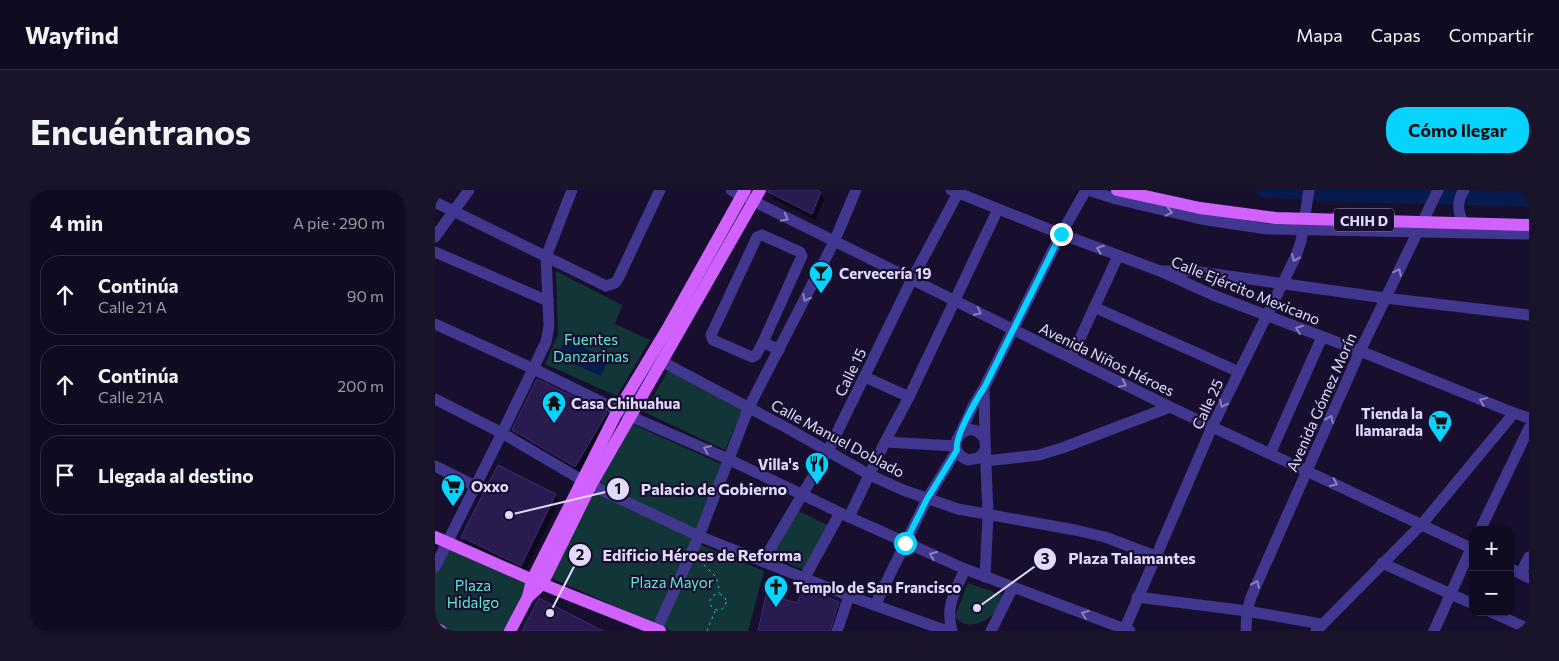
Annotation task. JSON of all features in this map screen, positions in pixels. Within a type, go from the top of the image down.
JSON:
[{"type":"main road","name":"CHIH D","points":[[1117,190],[1200,208],[1276,218],[1529,225]]},
{"type":"main road","points":[[510,631],[661,361],[746,193]]},
{"type":"main road","points":[[537,582],[582,480],[618,410],[746,193]]},
{"type":"main road","points":[[441,539],[537,582],[658,630]]},
{"type":"main road","points":[[435,628],[441,631]]},
{"type":"street","points":[[435,237],[469,190]]},
{"type":"street","points":[[435,567],[441,539],[475,486],[503,433],[533,372],[548,335],[546,257],[571,190]]},
{"type":"street","points":[[435,202],[606,286],[615,283],[619,279],[660,190]]},
{"type":"street","points":[[658,630],[699,536],[749,407],[834,242],[856,190]]},
{"type":"street","points":[[875,606],[927,499],[956,448],[956,442],[973,406],[984,388],[1061,234],[1087,190],[1116,199],[1201,219],[1267,229],[1529,234]]},
{"type":"street","name":"Calle 25","points":[[1127,630],[1137,597],[1155,556],[1213,427],[1283,284],[1301,241],[1309,190]]},
{"type":"street","name":"Avenida Gómez Morín","points":[[1246,631],[1247,611],[1251,597],[1385,298],[1438,190]]},
{"type":"street","points":[[1464,190],[1458,206],[1460,217],[1472,232]]},
{"type":"street","name":"Calle Ejército Mexicano","points":[[954,191],[1160,271],[1213,296],[1361,351],[1529,418]]},
{"type":"street","name":"Calle 15","points":[[763,561],[828,451],[954,191]]},
{"type":"street","name":"Avenida Niños Héroes","points":[[746,193],[834,242],[1170,407],[1469,546]]},
{"type":"street","points":[[805,577],[870,475],[998,209]]},
{"type":"street","points":[[762,235],[800,252],[802,256],[763,342],[756,355],[752,357],[713,340],[711,335],[757,237],[762,235]]},
{"type":"street","points":[[435,252],[548,301]]},
{"type":"street","points":[[1071,358],[1118,256]]},
{"type":"street","points":[[1160,271],[1193,271],[1529,316]]},
{"type":"street","points":[[1094,307],[1239,372]]},
{"type":"street","points":[[435,324],[533,372]]},
{"type":"street","points":[[435,332],[533,372],[728,459],[965,570],[1127,630]]},
{"type":"street","points":[[1269,454],[1322,337]]},
{"type":"street","points":[[763,342],[779,350]]},
{"type":"street","name":"Calle Manuel Doblado","points":[[661,361],[749,407],[870,475],[927,499],[988,515],[1097,535],[1155,556]]},
{"type":"street","points":[[865,377],[909,397]]},
{"type":"street","points":[[984,388],[988,515],[985,577]]},
{"type":"street","points":[[435,399],[503,433],[582,480]]},
{"type":"street","points":[[986,450],[1039,455],[1170,407]]},
{"type":"street","points":[[1137,597],[1247,611],[1318,628],[1422,524],[1514,413]]},
{"type":"street","points":[[1482,526],[1529,428]]},
{"type":"street","points":[[961,434],[965,430],[977,431],[986,450]]},
{"type":"street","points":[[885,442],[956,448]]},
{"type":"street","points":[[956,448],[963,458],[968,460],[979,458],[986,450]]},
{"type":"street","points":[[435,466],[475,486]]},
{"type":"street","points":[[597,488],[699,536],[875,606],[947,631]]},
{"type":"street","points":[[1433,631],[1469,553]]},
{"type":"street","points":[[1520,573],[1529,557]]},
{"type":"street","points":[[1382,563],[1469,602]]},
{"type":"street","points":[[952,631],[949,619],[950,606],[965,570]]},
{"type":"street","points":[[991,631],[1013,587]]},
{"type":"street","points":[[837,631],[849,596]]},
{"type":"street","points":[[1499,616],[1529,630]]},
{"type":"path","points":[[694,547],[703,565],[714,572],[719,584],[719,593]]},
{"type":"path","points":[[716,610],[722,609],[726,605],[725,596],[719,593]]},
{"type":"path","points":[[716,610],[712,607],[711,601],[715,594],[719,593]]},
{"type":"path","points":[[707,631],[716,610]]},
{"type":"green space","name":"Fuentes Danzarinas","points":[[556,271],[622,305],[615,324],[650,340],[617,396],[545,364],[558,335]]},
{"type":"green space","points":[[669,369],[743,409],[725,450],[644,412]]},
{"type":"green space","name":"Plaza Mayor","points":[[630,423],[721,464],[694,542],[764,571],[748,631],[671,631],[547,576],[597,488]]},
{"type":"green space","points":[[797,510],[829,526],[804,570],[771,556]]},
{"type":"green space","name":"Plaza Hidalgo","points":[[447,542],[532,580],[510,631],[441,631],[435,628],[435,567]]},
{"type":"green space","points":[[968,583],[1002,595],[998,607],[993,614],[979,623],[963,623],[955,616]]},
{"type":"water","name":"Fuentes Danzarinas","points":[[565,339],[608,359],[601,376],[557,357]]},
{"type":"building","points":[[768,190],[818,190],[821,192],[812,214],[768,192]]},
{"type":"building","points":[[537,379],[607,413],[575,467],[512,430]]},
{"type":"building","points":[[498,465],[556,494],[521,566],[461,537]]},
{"type":"building","points":[[807,588],[839,602],[830,631],[758,631],[766,595],[798,603],[802,589],[806,590]]},
{"type":"building","points":[[539,598],[603,631],[522,631]]},
{"type":"waterway","points":[[1264,190],[1352,195],[1529,199]]},
{"type":"place","name":"Cervecería 19","points":[[821,294]]},
{"type":"place","name":"Casa Chihuahua","points":[[554,424]]},
{"type":"place","name":"Tienda la llamarada","points":[[1440,443]]},
{"type":"place","name":"Villa's","points":[[817,485]]},
{"type":"place","name":"Oxxo","points":[[453,507]]},
{"type":"place","name":"Palacio de Gobierno","points":[[509,515]]},
{"type":"place","name":"Templo de San Francisco","points":[[776,608]]},
{"type":"place","name":"Plaza Talamantes","points":[[977,608]]},
{"type":"place","name":"Edificio Héroes de Reforma","points":[[550,613]]},
{"type":"route","points":[[905,543],[927,499],[957,450],[956,442],[958,437],[1061,234]]}]
